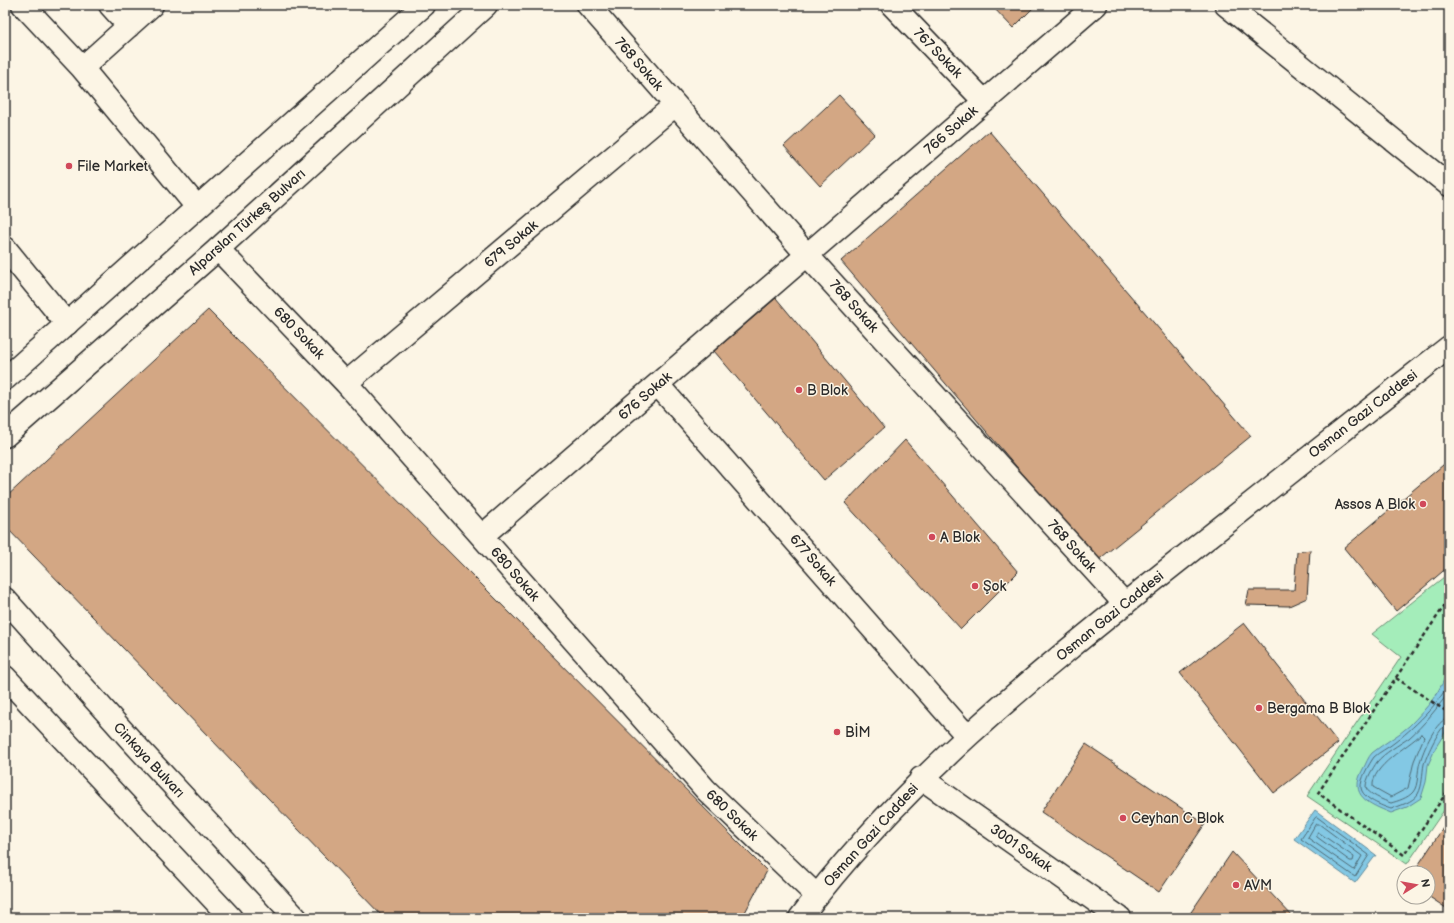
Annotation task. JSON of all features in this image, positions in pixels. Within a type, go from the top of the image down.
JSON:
[{"type":"street","points":[[23,5],[82,68],[197,207]]},
{"type":"street","points":[[110,5],[129,26]]},
{"type":"street","points":[[82,68],[152,5]]},
{"type":"street","points":[[5,379],[424,5]]},
{"type":"street","name":"Alparslan Türkeş Bulvarı","points":[[5,436],[218,249],[486,5]]},
{"type":"street","name":"768 Sokak","points":[[588,5],[807,255],[1125,604]]},
{"type":"street","name":"767 Sokak","points":[[892,5],[984,101]]},
{"type":"street","name":"766 Sokak","points":[[807,255],[1096,5]]},
{"type":"street","points":[[1226,5],[1449,185]]},
{"type":"street","name":"679 Sokak","points":[[346,383],[675,105]]},
{"type":"street","points":[[5,248],[67,324]]},
{"type":"street","name":"680 Sokak","points":[[218,249],[346,383],[706,790],[816,896]]},
{"type":"street","name":"676 Sokak","points":[[482,536],[807,255]]},
{"type":"street","name":"Osman Gazi Caddesi","points":[[800,918],[816,896],[870,833],[921,778],[1003,703],[1449,346]]},
{"type":"street","name":"677 Sokak","points":[[658,385],[968,736]]},
{"type":"street","name":"Cinkaya Bulvarı","points":[[5,599],[130,739],[296,918]]},
{"type":"street","points":[[5,677],[231,918]]},
{"type":"street","name":"3001 Sokak","points":[[921,778],[1120,918]]},
{"type":"path","points":[[1449,599],[1318,793],[1404,855],[1449,789]]},
{"type":"path","points":[[1396,678],[1449,713]]},
{"type":"green space","points":[[1449,573],[1449,803],[1407,864],[1307,796],[1401,657],[1372,634]]},
{"type":"water","points":[[1449,666],[1449,726],[1436,747],[1428,765],[1426,782],[1421,798],[1407,807],[1391,813],[1375,806],[1363,798],[1359,792],[1358,786],[1359,778],[1368,759],[1372,753],[1409,726],[1422,713],[1438,691]]},
{"type":"water","points":[[1315,810],[1376,855],[1355,883],[1294,839]]},
{"type":"building","points":[[991,5],[1036,5],[1013,28]]},
{"type":"building","points":[[839,95],[875,134],[820,186],[784,146]]},
{"type":"building","points":[[989,131],[1251,436],[1097,561],[841,261]]},
{"type":"building","name":"B Blok","points":[[776,298],[884,428],[824,480],[714,351]]},
{"type":"building","points":[[208,310],[767,871],[742,918],[384,918],[5,526],[5,498]]},
{"type":"building","name":"A Blok","points":[[905,440],[1018,572],[961,629],[845,503]]},
{"type":"building","name":"Assos A Blok","points":[[1449,460],[1449,566],[1396,611],[1344,548]]},
{"type":"building","points":[[1310,550],[1307,598],[1289,606],[1246,605],[1249,590],[1294,590],[1297,552]]},
{"type":"building","name":"Bergama B Blok","points":[[1244,623],[1338,743],[1274,793],[1180,673]]},
{"type":"building","name":"Ceyhan C Blok","points":[[1086,744],[1205,824],[1159,892],[1041,812]]},
{"type":"building","points":[[1445,825],[1449,827],[1449,910],[1436,901],[1436,865],[1418,865]]},
{"type":"building","name":"AVM","points":[[1232,852],[1294,918],[1187,918]]},
{"type":"place","name":"File Market","points":[[69,166]]},
{"type":"place","name":"B Blok","points":[[799,390]]},
{"type":"place","name":"Assos A Blok","points":[[1423,504]]},
{"type":"place","name":"A Blok","points":[[932,537]]},
{"type":"place","name":"Şok","points":[[975,586]]},
{"type":"place","name":"Bergama B Blok","points":[[1259,708]]},
{"type":"place","name":"BİM","points":[[837,732]]},
{"type":"place","name":"Ceyhan C Blok","points":[[1123,818]]},
{"type":"place","name":"AVM","points":[[1236,885]]}]
